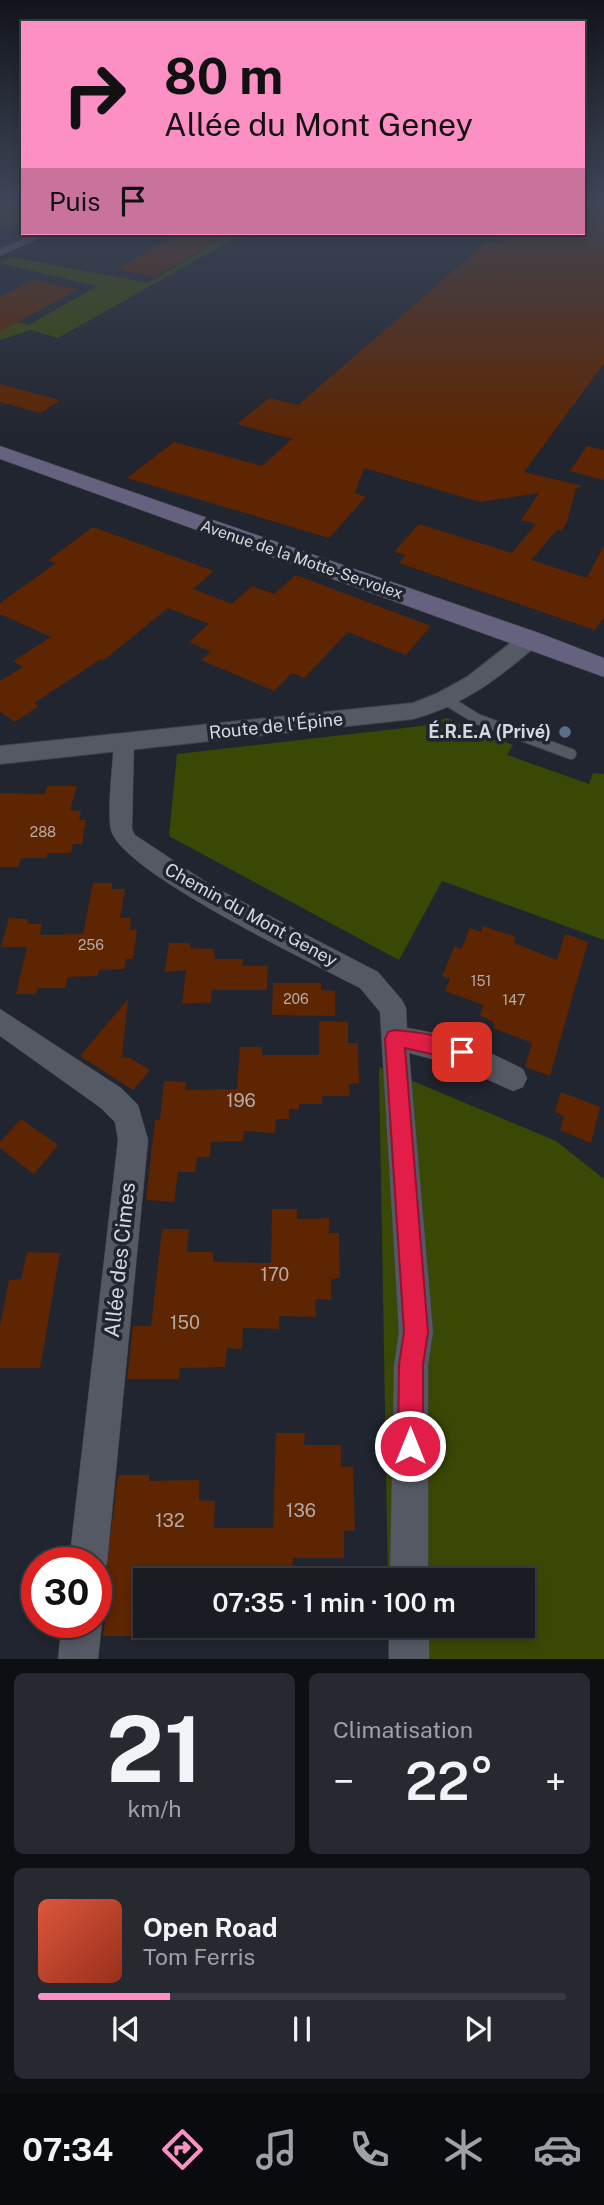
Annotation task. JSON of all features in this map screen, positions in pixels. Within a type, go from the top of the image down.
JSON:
[{"type":"main road","name":"Avenue de la Motte-Servolex","points":[[0,452],[530,639],[604,668]]},
{"type":"street","name":"Route de l'Épine","points":[[0,755],[413,711],[448,701],[471,689],[530,639]]},
{"type":"street","name":"Chemin du Mont Geney","points":[[124,742],[121,829],[127,841],[203,893],[369,981],[393,1008],[416,1332],[411,1365],[410,1568]]},
{"type":"street","name":"Allée des Cimes","points":[[0,1021],[111,1098],[128,1115],[132,1140],[90,1547]]},
{"type":"street","points":[[394,1039],[424,1042],[462,1052],[513,1078]]},
{"type":"street","points":[[78,1659],[80,1638]]},
{"type":"street","points":[[409,1638],[409,1659]]},
{"type":"lane","points":[[448,701],[487,723],[571,754]]},
{"type":"green space","points":[[69,279],[129,279],[148,283],[162,279],[58,338],[31,330],[0,340],[0,318],[29,325],[97,286]]},
{"type":"green space","points":[[447,718],[513,745],[507,755],[589,784],[593,773],[604,774],[604,940],[442,881],[399,960],[169,836],[177,754],[422,726]]},
{"type":"green space","points":[[379,1067],[556,1141],[604,1179],[604,1659],[390,1659],[389,1638],[535,1638],[535,1568],[388,1568]]},
{"type":"building","points":[[443,279],[604,279],[604,363],[524,472],[583,486],[576,488],[567,522],[561,531],[557,530],[531,560],[587,578],[604,545],[604,617],[595,630],[399,563],[406,555],[394,552],[419,524],[512,553],[536,524],[521,520],[539,493],[480,502],[364,468],[355,493],[366,497],[329,538],[127,478],[174,442],[262,466],[292,439],[237,424],[269,398],[298,405]]},
{"type":"building","points":[[34,280],[78,289],[0,332],[0,297]]},
{"type":"building","points":[[0,384],[60,400],[41,413],[0,402]]},
{"type":"building","points":[[587,446],[604,450],[604,480],[570,471]]},
{"type":"building","points":[[93,527],[214,571],[193,589],[232,604],[252,586],[274,594],[296,575],[431,626],[406,655],[348,632],[304,678],[292,673],[274,691],[201,660],[211,652],[189,642],[209,624],[168,608],[104,660],[101,659],[34,703],[39,706],[15,722],[0,712],[0,681],[23,667],[13,661],[51,637],[0,614],[0,603],[56,563],[48,560]]},
{"type":"building","points":[[47,786],[77,786],[70,810],[81,811],[79,820],[86,820],[82,844],[73,844],[71,853],[48,853],[46,858],[21,858],[18,867],[0,867],[0,793],[45,794]]},
{"type":"building","points":[[93,883],[113,883],[111,889],[125,889],[120,918],[131,918],[130,930],[137,930],[133,959],[126,959],[124,969],[99,970],[97,976],[68,977],[65,988],[38,988],[36,994],[16,994],[27,947],[1,947],[9,918],[28,919],[27,924],[42,924],[40,935],[83,934]]},
{"type":"building","points":[[483,926],[516,937],[514,943],[557,960],[565,934],[588,942],[550,1076],[525,1067],[532,1043],[493,1028],[494,1022],[480,1016],[483,1005],[445,991],[450,979],[442,976],[455,946],[461,949],[470,928],[481,932]]},
{"type":"building","points":[[169,943],[190,943],[190,948],[214,949],[215,959],[243,959],[242,966],[268,966],[267,990],[212,990],[211,1002],[182,1004],[186,970],[165,972]]},
{"type":"building","points":[[273,983],[321,983],[321,990],[335,991],[335,1016],[272,1015]]},
{"type":"building","points":[[128,999],[122,1057],[130,1058],[150,1070],[133,1090],[80,1056]]},
{"type":"building","points":[[319,1021],[348,1022],[348,1043],[358,1043],[359,1083],[349,1084],[350,1096],[322,1096],[322,1104],[299,1104],[299,1109],[289,1109],[289,1119],[276,1119],[275,1133],[244,1131],[243,1141],[211,1142],[210,1157],[197,1157],[195,1172],[178,1172],[174,1202],[146,1200],[155,1120],[160,1120],[164,1081],[186,1082],[185,1090],[237,1089],[240,1047],[262,1047],[262,1055],[319,1055]]},
{"type":"building","points":[[561,1092],[600,1107],[591,1143],[560,1130],[564,1116],[555,1112]]},
{"type":"building","points":[[21,1119],[58,1145],[34,1174],[0,1148],[0,1142]]},
{"type":"building","points":[[272,1209],[297,1209],[297,1219],[329,1218],[329,1233],[339,1233],[340,1278],[331,1279],[331,1300],[315,1299],[316,1317],[279,1316],[279,1329],[243,1328],[242,1349],[227,1348],[225,1367],[180,1368],[179,1379],[127,1379],[133,1326],[151,1326],[162,1229],[189,1229],[187,1252],[213,1252],[213,1262],[271,1263]]},
{"type":"building","points":[[27,1252],[60,1253],[40,1368],[0,1368],[0,1326],[9,1280],[21,1279]]},
{"type":"building","points":[[276,1433],[305,1433],[304,1445],[341,1445],[341,1466],[353,1467],[355,1530],[344,1531],[344,1558],[293,1558],[293,1568],[133,1568],[133,1636],[112,1636],[112,1547],[109,1547],[118,1475],[149,1475],[149,1481],[199,1480],[199,1500],[215,1501],[214,1528],[273,1528]]},
{"type":"place","name":"É.R.E.A (Privé)","points":[[565,732]]},
{"type":"route","points":[[410,1446],[411,1365],[416,1332],[394,1039],[424,1042],[462,1052]]}]
